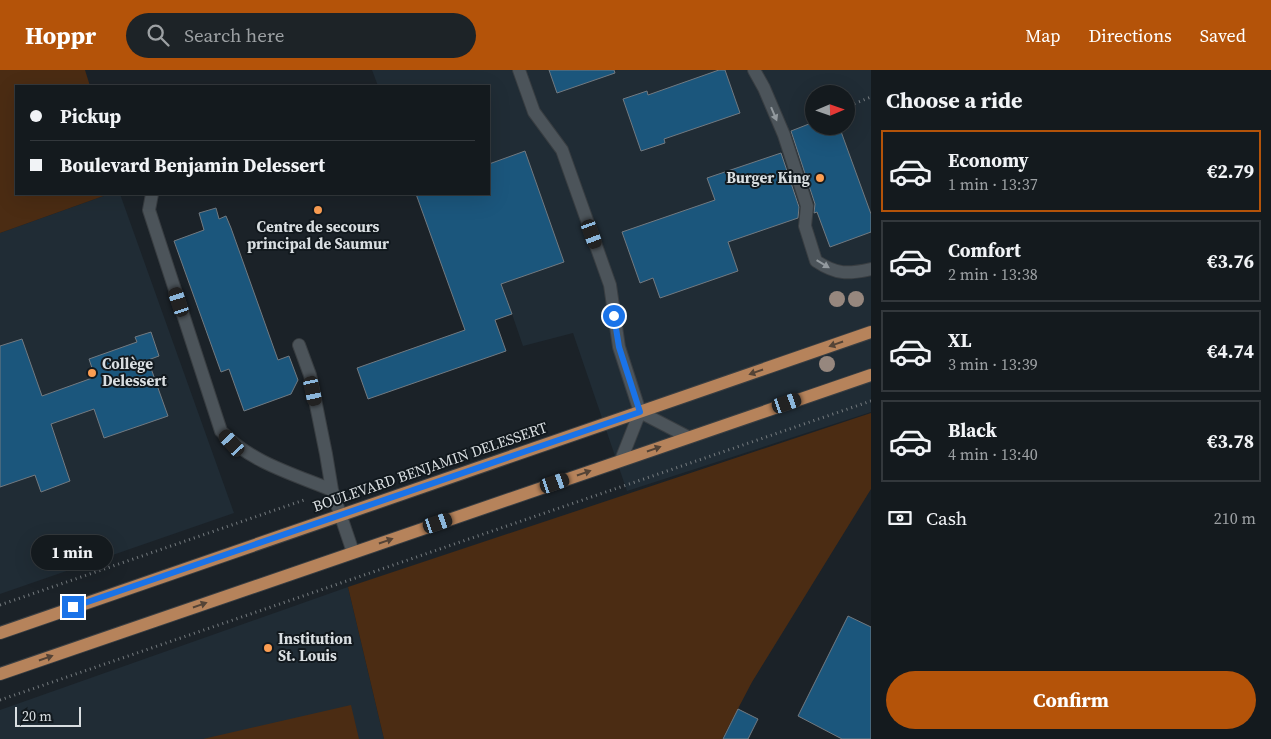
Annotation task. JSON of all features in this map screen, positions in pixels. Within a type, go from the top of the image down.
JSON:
[{"type":"main road","name":"BOULEVARD BENJAMIN DELESSERT","points":[[0,633],[871,332]]},
{"type":"main road","points":[[0,674],[871,375]]},
{"type":"lane","points":[[519,70],[534,112],[562,150],[610,285],[619,347],[640,412],[621,460]]},
{"type":"lane","points":[[754,70],[756,78],[764,88],[784,135],[807,206],[805,226],[816,261],[842,273],[850,274],[871,269]]},
{"type":"lane","points":[[152,195],[149,210],[221,430],[232,443],[251,456],[332,490]]},
{"type":"lane","points":[[299,345],[310,375],[332,490],[353,552]]},
{"type":"lane","points":[[640,412],[688,437]]},
{"type":"path","points":[[855,104],[871,97]]},
{"type":"path","points":[[0,700],[871,402]]},
{"type":"path","points":[[0,604],[332,490]]},
{"type":"shaded area","points":[[0,70],[85,70],[90,85],[15,85],[15,195],[106,195],[0,233]]},
{"type":"shaded area","points":[[372,70],[871,70],[871,412],[627,491],[573,333],[523,346],[502,285],[456,300],[416,195],[490,195],[490,85],[378,85]]},
{"type":"shaded area","name":"Collège Delessert","points":[[106,195],[120,195],[234,513],[0,594],[0,233]]},
{"type":"shaded area","points":[[871,413],[871,489],[752,682],[722,739],[384,739],[348,587]]},
{"type":"shaded area","name":"Institution St. Louis","points":[[348,587],[384,739],[0,739],[0,710]]},
{"type":"shaded area","points":[[351,705],[359,739],[203,739]]},
{"type":"building","points":[[549,70],[614,70],[615,73],[557,93]]},
{"type":"building","points":[[719,70],[725,70],[740,113],[664,139],[665,143],[641,151],[623,99],[647,91],[648,95]]},
{"type":"building","points":[[805,126],[805,135],[842,135],[871,214],[871,232],[830,247],[817,212],[814,213],[815,204],[791,131]]},
{"type":"building","points":[[525,151],[564,262],[501,284],[512,314],[495,320],[506,351],[368,399],[357,368],[465,330],[416,195],[490,195],[490,164]]},
{"type":"building","points":[[781,153],[799,207],[798,218],[728,242],[738,271],[660,298],[653,278],[640,283],[622,232],[715,200],[707,178]]},
{"type":"building","points":[[216,208],[219,219],[226,216],[231,228],[278,360],[289,356],[298,380],[291,394],[244,411],[229,369],[221,372],[174,241],[204,230],[199,213]]},
{"type":"building","points":[[151,332],[159,356],[148,360],[168,416],[104,438],[94,409],[51,424],[70,481],[41,492],[35,475],[0,487],[0,346],[22,339],[42,396],[95,377],[89,359],[137,342],[135,337]]},
{"type":"building","points":[[848,616],[871,627],[871,739],[842,739],[798,716]]},
{"type":"building","points":[[738,709],[758,719],[748,739],[723,739]]},
{"type":"place","name":"Burger King","points":[[820,178]]},
{"type":"place","name":"Centre de secours principal de Saumur","points":[[318,210]]},
{"type":"place","name":"Collège Delessert","points":[[92,373]]},
{"type":"place","name":"Institution St. Louis","points":[[268,648]]},
{"type":"route","points":[[73,607],[640,412],[619,347],[614,316]]}]
